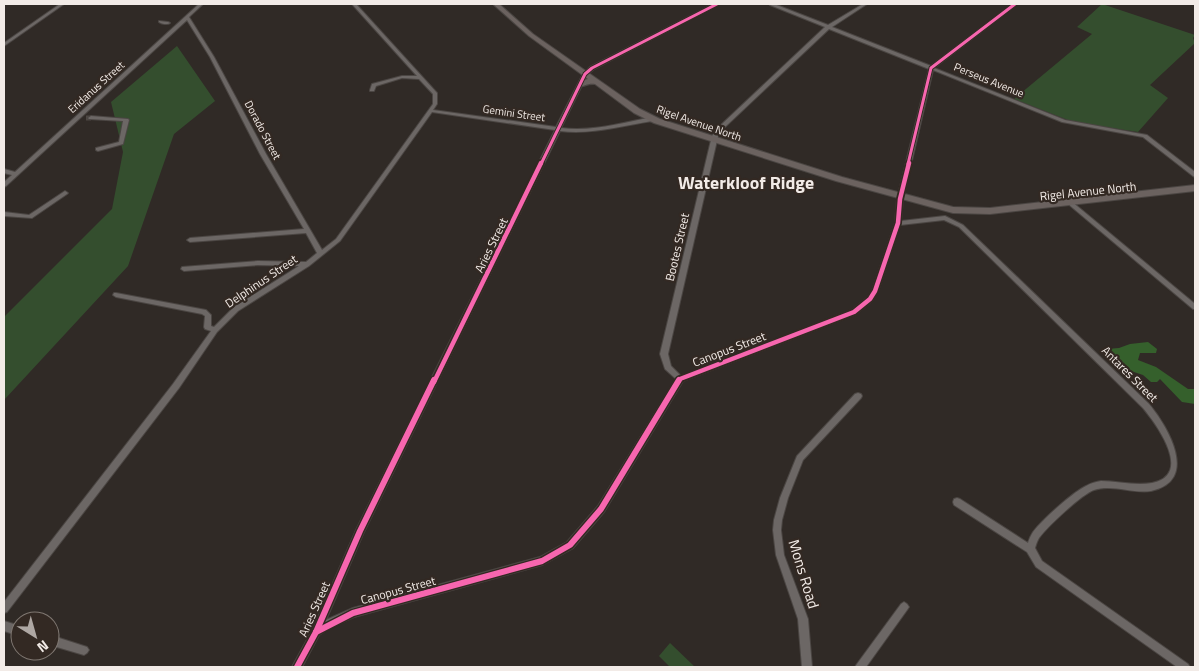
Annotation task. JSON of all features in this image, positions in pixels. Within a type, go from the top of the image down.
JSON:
[{"type":"main road","name":"Rigel Avenue North","points":[[496,4],[519,26],[585,74],[652,119],[941,211],[968,216],[1195,190]]},
{"type":"main road","points":[[580,85],[586,81],[597,82]]},
{"type":"street","points":[[4,45],[62,4]]},
{"type":"street","name":"Eridanus Street","points":[[4,184],[200,4]]},
{"type":"street","points":[[354,4],[435,94],[436,101],[432,111]]},
{"type":"street","points":[[585,74],[590,69],[717,4]]},
{"type":"street","name":"Perseus Avenue","points":[[771,4],[1071,123],[1145,136],[1195,175]]},
{"type":"street","name":"Bootes Street","points":[[680,379],[668,367],[664,354],[714,140],[724,125],[828,27],[865,4]]},
{"type":"street","points":[[931,68],[1015,4]]},
{"type":"street","name":"Dorado Street","points":[[187,17],[212,57],[320,254]]},
{"type":"street","points":[[161,22],[168,23]]},
{"type":"street","name":"Canopus Street","points":[[316,632],[328,624],[353,613],[510,571],[542,561],[560,551],[587,527],[601,508],[680,379],[837,319],[858,309],[870,298],[875,290],[898,223],[901,198],[931,68]]},
{"type":"street","name":"Aries Street","points":[[297,667],[316,632],[360,531],[585,74]]},
{"type":"street","points":[[372,90],[374,86],[398,78],[420,78]]},
{"type":"street","name":"Gemini Street","points":[[432,111],[558,129],[589,131],[652,119]]},
{"type":"street","name":"Delphinus Street","points":[[4,609],[176,386],[215,330],[236,309],[306,264],[344,232],[432,111]]},
{"type":"street","points":[[78,117],[126,120],[121,143],[98,149]]},
{"type":"street","points":[[4,171],[15,174]]},
{"type":"street","points":[[4,214],[30,217],[65,193]]},
{"type":"street","points":[[1070,204],[1195,308]]},
{"type":"street","name":"Antares Street","points":[[898,223],[945,218],[961,226],[1151,411],[1167,429],[1174,444],[1178,464],[1175,474],[1170,480],[1150,487],[1100,485],[1086,489],[1037,534],[1030,549]]},
{"type":"street","points":[[190,240],[307,231]]},
{"type":"street","points":[[184,269],[258,263],[306,264]]},
{"type":"street","points":[[116,294],[204,312],[208,315],[207,327],[215,330]]},
{"type":"street","name":"Mons Road","points":[[807,667],[803,619],[780,555],[778,520],[784,498],[800,458],[858,396]]},
{"type":"street","points":[[956,502],[1030,549],[1034,560],[1038,564],[1185,667]]},
{"type":"street","points":[[860,667],[904,607]]},
{"type":"street","points":[[60,643],[84,650]]},
{"type":"green space","points":[[1102,4],[1195,35],[1193,38],[1195,43],[1150,85],[1168,98],[1138,132],[1073,122],[1014,99],[1092,34],[1077,27]]},
{"type":"green space","points":[[177,46],[215,101],[174,134],[128,266],[4,400],[4,317],[112,209],[123,152],[111,102]]},
{"type":"green space","points":[[1148,342],[1157,349],[1156,353],[1140,353],[1138,360],[1156,367],[1188,389],[1195,389],[1195,404],[1182,402],[1160,379],[1157,382],[1151,382],[1143,375],[1125,369],[1107,349]]},
{"type":"green space","points":[[670,643],[695,667],[670,667],[659,656]]},
{"type":"tunnel","points":[[86,118],[91,118]]},
{"type":"cycle path","points":[[297,667],[316,632],[360,531],[585,74],[592,68],[717,4]]},
{"type":"cycle path","points":[[316,632],[328,624],[353,613],[542,561],[570,545],[601,509],[680,379],[854,312],[870,299],[875,291],[898,223],[900,199],[931,68],[1015,4]]},
{"type":"district","name":"Waterkloof Ridge","points":[[746,182]]}]
